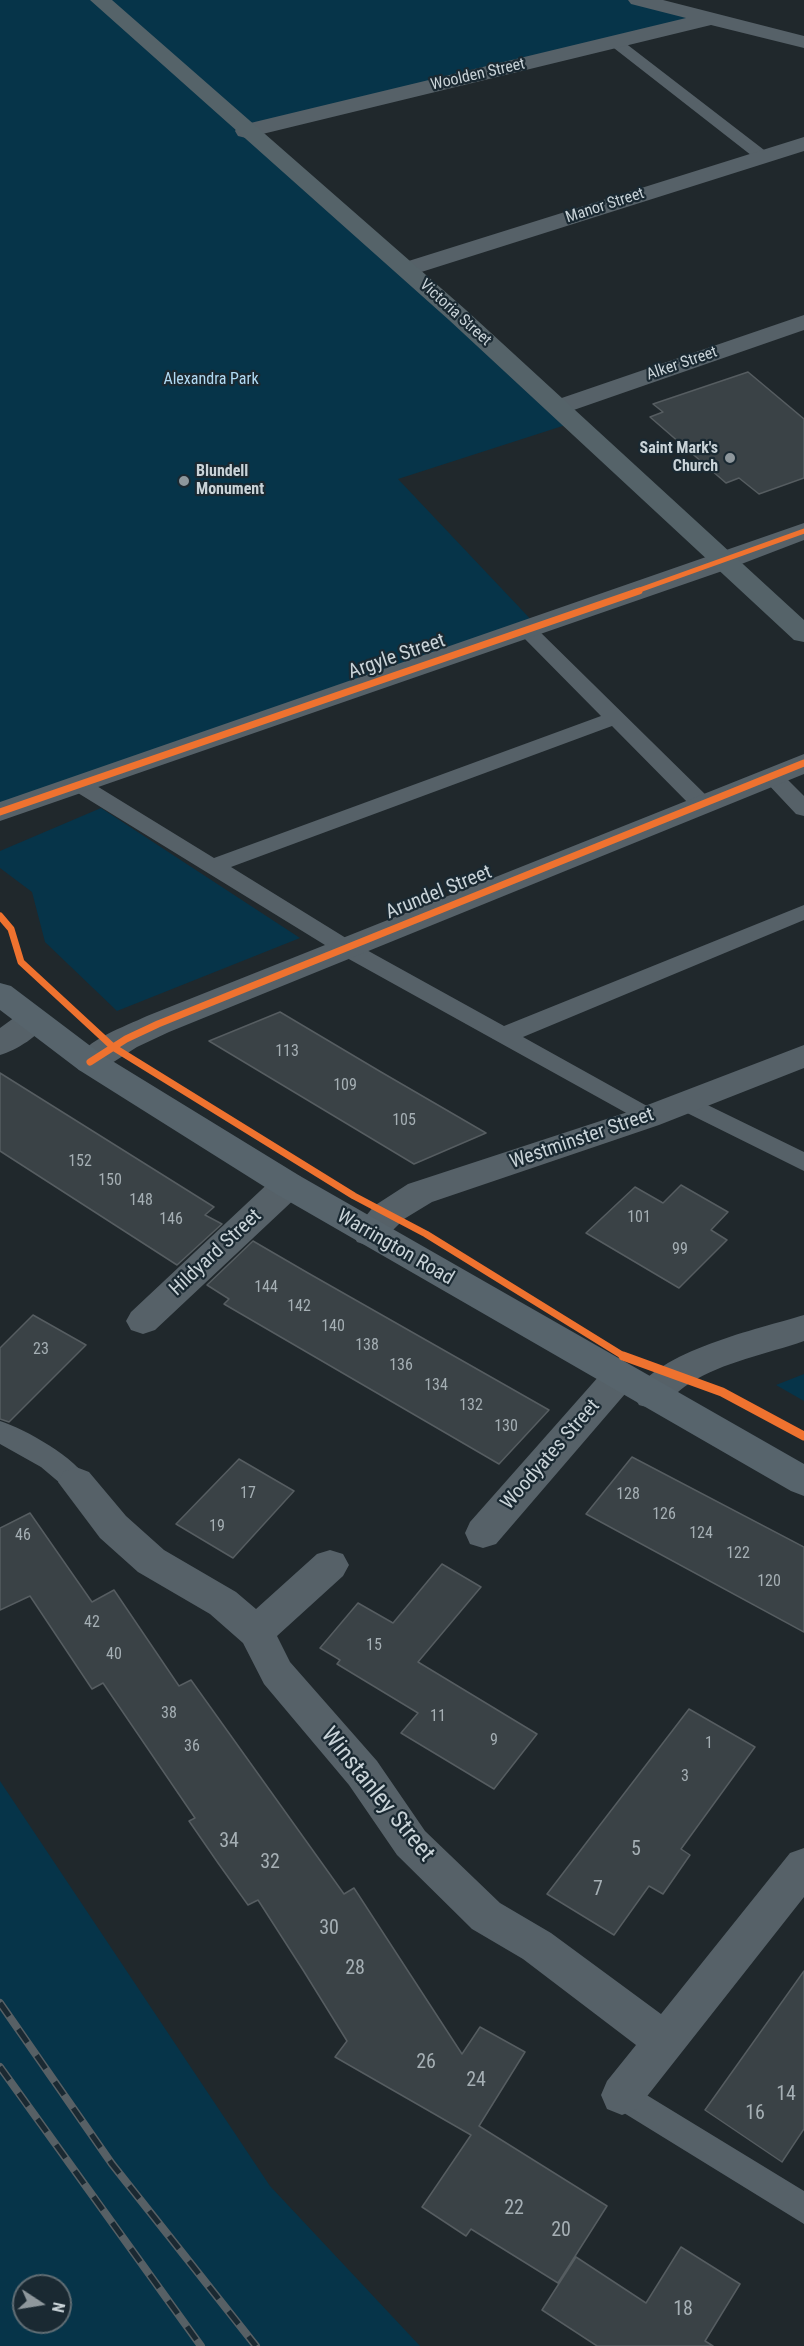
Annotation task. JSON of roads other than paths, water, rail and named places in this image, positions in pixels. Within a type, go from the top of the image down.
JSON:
[{"type":"main road","name":"Victoria Street","points":[[100,0],[246,131],[407,269],[559,407],[722,562],[804,634]]},
{"type":"main road","name":"Warrington Road","points":[[0,994],[90,1062],[288,1185],[619,1377],[804,1480]]},
{"type":"street","points":[[638,0],[804,42]]},
{"type":"street","name":"Woolden Street","points":[[246,131],[710,19]]},
{"type":"street","name":"Manor Street","points":[[407,269],[804,144]]},
{"type":"street","name":"Alker Street","points":[[559,407],[804,322]]},
{"type":"street","name":"Argyle Street","points":[[0,812],[722,562],[804,531]]},
{"type":"street","name":"Arundel Street","points":[[90,1062],[126,1039],[158,1024],[804,763]]},
{"type":"street","points":[[0,1044],[33,1020]]},
{"type":"street","name":"Westminster Street","points":[[369,1233],[386,1213],[420,1193],[648,1118],[804,1056]]},
{"type":"street","name":"Hildyard Street","points":[[143,1321],[288,1185]]},
{"type":"street","points":[[651,1395],[676,1374],[695,1364],[804,1328]]},
{"type":"street","name":"Woodyates Street","points":[[483,1533],[619,1377]]},
{"type":"street","name":"Winstanley Street","points":[[76,1482],[113,1527],[151,1561],[223,1603],[256,1632],[277,1673],[363,1773],[411,1843],[486,1916],[537,1946],[666,2042]]},
{"type":"street","points":[[256,1632],[330,1565]]},
{"type":"street","points":[[622,2095],[804,1866]]},
{"type":"lane","points":[[615,42],[762,156]]},
{"type":"lane","points":[[527,630],[702,804]]},
{"type":"lane","points":[[213,866],[615,718]]},
{"type":"lane","points":[[771,776],[804,809]]},
{"type":"lane","points":[[80,785],[346,948],[648,1118]]},
{"type":"lane","points":[[503,1036],[804,912]]},
{"type":"lane","points":[[685,1102],[804,1162]]},
{"type":"lane","name":"Winstanley Street","points":[[0,1431],[50,1460],[76,1482]]},
{"type":"lane","points":[[622,2095],[804,2209]]},
{"type":"railway","points":[[0,2003],[112,2164],[256,2346]]},
{"type":"railway","points":[[0,2067],[201,2346]]},
{"type":"place","name":"Saint Mark's Church","points":[[730,458]]},
{"type":"place","name":"Blundell Monument","points":[[184,481]]},
{"type":"park label","name":"Alexandra Park","points":[[211,380]]}]
